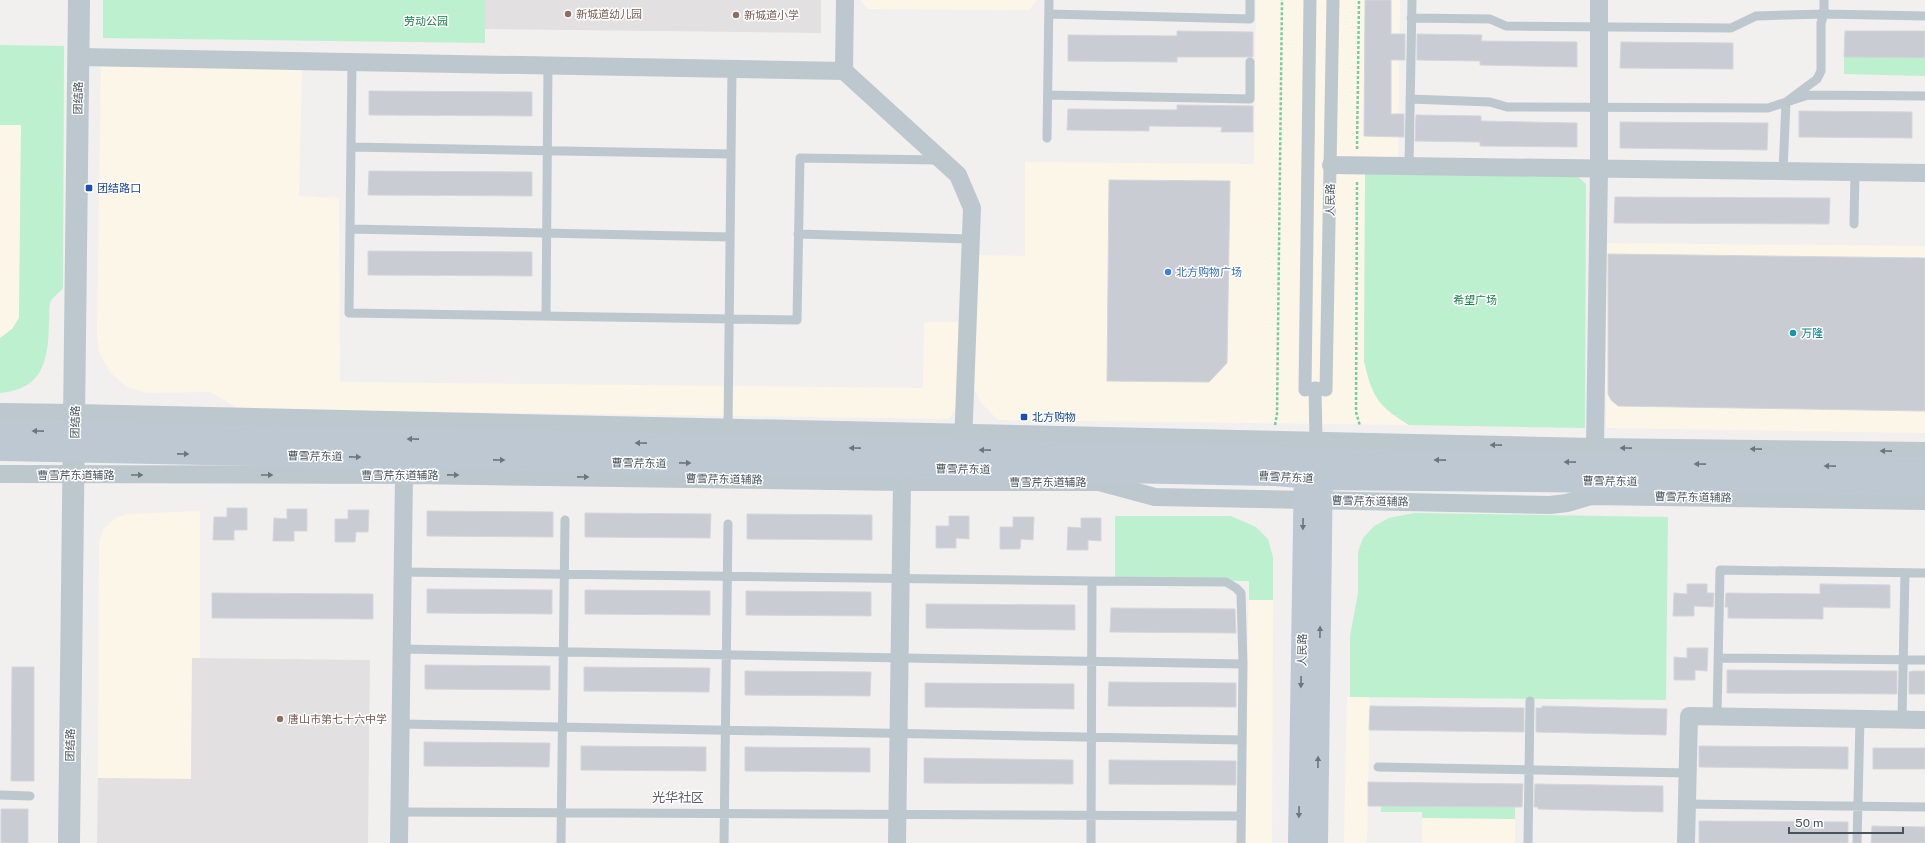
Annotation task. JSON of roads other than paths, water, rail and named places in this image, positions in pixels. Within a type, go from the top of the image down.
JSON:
[{"type":"main road","name":"曹雪芹东道","points":[[0,431],[963,441],[1314,473],[1925,485]]},
{"type":"main road","name":"曹雪芹东道","points":[[0,450],[75,432],[1275,475],[1314,473],[1925,468]]},
{"type":"main road","name":"人民路","points":[[1299,843],[1314,473]]},
{"type":"main road","name":"人民路","points":[[1314,473],[1317,843]]},
{"type":"street","name":"团结路","points":[[69,843],[79,0]]},
{"type":"street","points":[[844,71],[845,0]]},
{"type":"street","name":"人民路","points":[[1310,0],[1305,390],[1315,388],[1326,390],[1333,0]]},
{"type":"street","points":[[1595,447],[1599,168],[1599,0]]},
{"type":"street","points":[[78,57],[844,71],[958,175],[972,208],[963,441]]},
{"type":"street","points":[[1331,165],[1925,173]]},
{"type":"street","name":"人民路","points":[[1314,473],[1315,388]]},
{"type":"street","name":"曹雪芹东道辅路","points":[[0,412],[75,432],[728,428],[963,441],[1268,440],[1314,473]]},
{"type":"street","name":"曹雪芹东道辅路","points":[[1314,473],[1373,442],[1595,447],[1925,451]]},
{"type":"street","name":"曹雪芹东道辅路","points":[[0,474],[404,475],[902,482],[1099,482],[1155,497],[1314,473],[1550,505],[1567,503],[1591,496],[1925,501]]},
{"type":"street","points":[[399,843],[403,649],[402,572],[404,475]]},
{"type":"street","points":[[898,843],[902,482]]},
{"type":"street","points":[[1686,843],[1689,716],[1925,720]]},
{"type":"lane","points":[[1047,138],[1050,0]]},
{"type":"lane","points":[[1049,14],[1250,19],[1250,0]]},
{"type":"lane","points":[[1409,166],[1412,0]]},
{"type":"lane","points":[[1786,102],[1816,79],[1821,71],[1821,23],[1824,14],[1824,0]]},
{"type":"lane","points":[[1411,18],[1490,19],[1506,26],[1731,28],[1756,16],[1824,14],[1925,16]]},
{"type":"lane","points":[[352,62],[349,313],[797,320],[800,158],[941,160]]},
{"type":"lane","points":[[1048,95],[1250,99],[1250,62]]},
{"type":"lane","points":[[546,316],[548,65]]},
{"type":"lane","points":[[728,428],[732,69]]},
{"type":"lane","points":[[1410,99],[1490,102],[1507,107],[1768,108],[1808,95],[1925,96]]},
{"type":"lane","points":[[1783,171],[1786,102]]},
{"type":"lane","points":[[351,147],[731,154]]},
{"type":"lane","points":[[1854,172],[1854,224]]},
{"type":"lane","points":[[350,229],[730,237]]},
{"type":"lane","points":[[798,234],[970,239]]},
{"type":"lane","points":[[561,843],[565,520]]},
{"type":"lane","points":[[724,843],[728,524]]},
{"type":"lane","points":[[1717,716],[1720,570],[1925,573]]},
{"type":"lane","points":[[402,572],[1226,582],[1241,593],[1243,664],[1241,843]]},
{"type":"lane","points":[[1902,719],[1905,573]]},
{"type":"lane","points":[[1091,843],[1092,581]]},
{"type":"lane","points":[[403,649],[1243,664]]},
{"type":"lane","points":[[1718,658],[1925,660]]},
{"type":"lane","points":[[1528,843],[1530,701]]},
{"type":"lane","points":[[1857,843],[1860,719]]},
{"type":"lane","points":[[401,724],[1242,740]]},
{"type":"lane","points":[[1378,767],[1688,773]]},
{"type":"lane","points":[[0,796],[30,796]]},
{"type":"lane","points":[[1687,804],[1925,807]]},
{"type":"lane","points":[[400,812],[1241,816]]},
{"type":"place","name":"新城道幼儿园","points":[[568,14]]},
{"type":"place","name":"新城道小学","points":[[736,15]]},
{"type":"place","name":"团结路口","points":[[89,188]]},
{"type":"place","name":"北方购物广场","points":[[1168,272]]},
{"type":"place","name":"万隆","points":[[1793,333]]},
{"type":"place","name":"北方购物","points":[[1024,417]]},
{"type":"place","name":"唐山市第七十六中学","points":[[280,719]]},
{"type":"district","name":"光华社区","points":[[678,797]]},
{"type":"park label","name":"劳动公园","points":[[426,21]]},
{"type":"park label","name":"希望广场","points":[[1475,300]]}]
